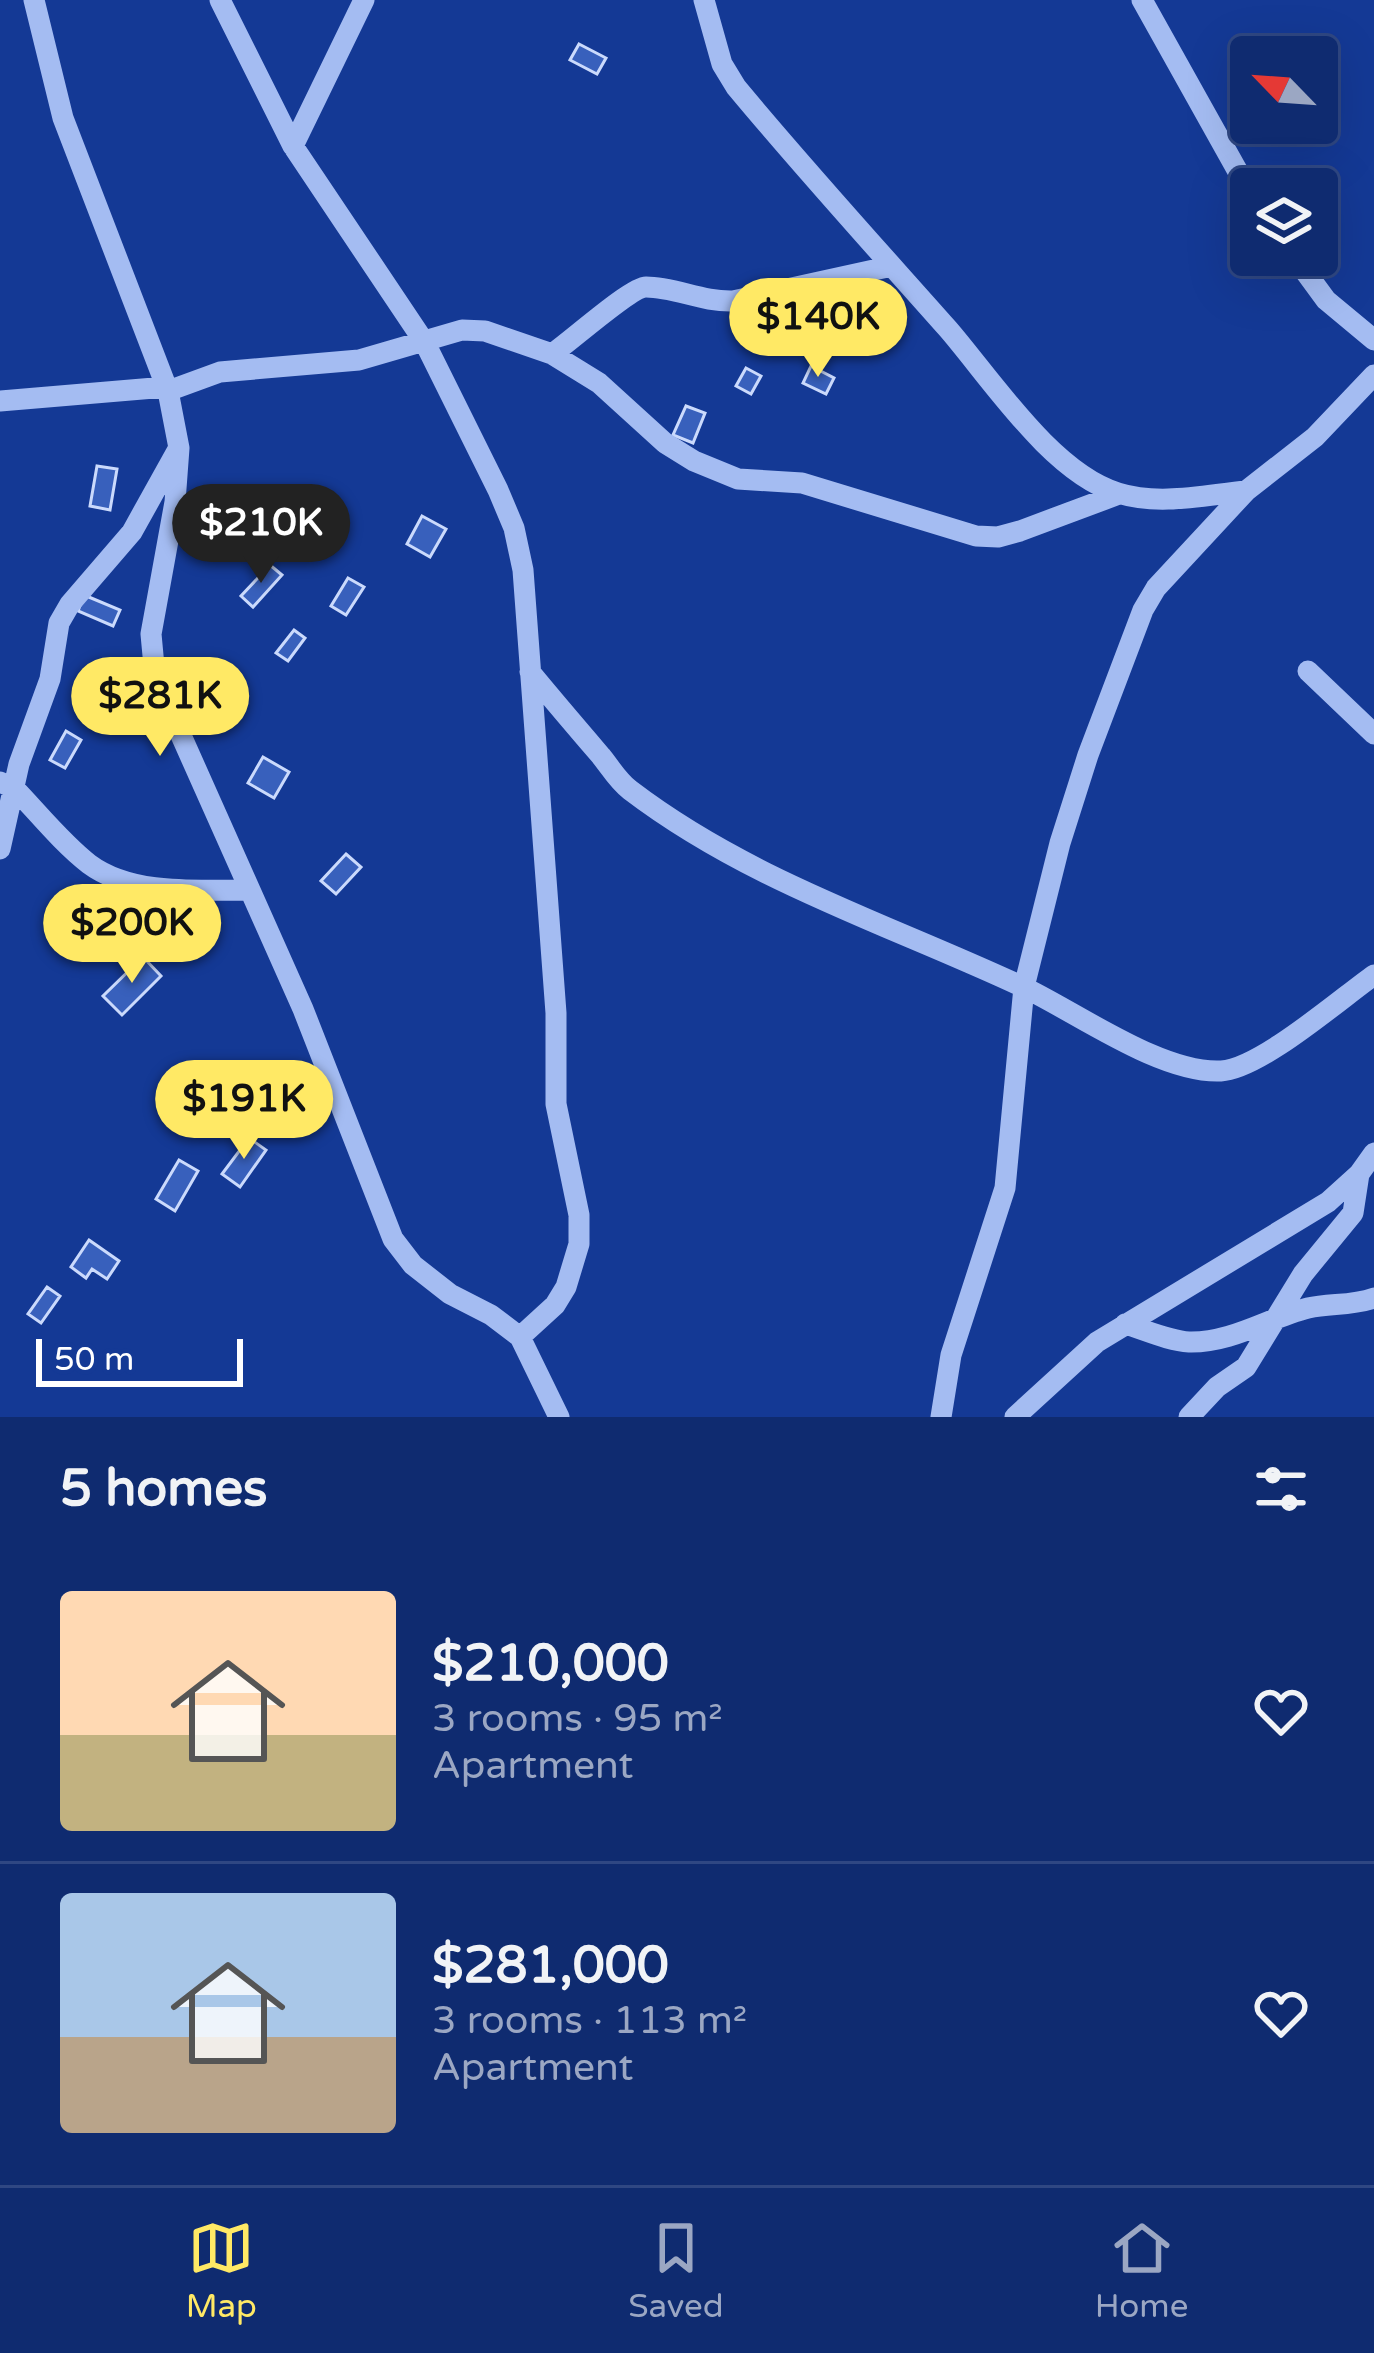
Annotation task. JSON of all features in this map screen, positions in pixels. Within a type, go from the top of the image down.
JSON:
[{"type":"street","points":[[34,0],[63,118],[167,389],[179,448],[175,502],[155,600],[150,657],[155,677],[303,1010],[393,1239],[413,1265],[450,1294],[520,1337],[560,1417]]},
{"type":"street","points":[[220,0],[293,146],[425,344],[514,528],[523,570],[556,1013],[556,1104],[579,1215],[579,1244],[566,1287],[520,1337]]},
{"type":"street","points":[[293,146],[364,0]]},
{"type":"street","points":[[704,0],[722,64],[736,87],[1039,436],[1094,483],[1119,494],[1154,500],[1246,490]]},
{"type":"street","points":[[1142,0],[1236,168]]},
{"type":"street","points":[[552,354],[632,289],[649,286],[707,302],[733,301],[892,266]]},
{"type":"street","points":[[1309,276],[1326,299],[1374,340]]},
{"type":"street","points":[[0,401],[167,389],[220,372],[359,360],[462,330],[485,332],[552,354],[599,383],[664,443],[738,479],[802,483],[976,536],[998,537],[1119,494]]},
{"type":"street","points":[[941,1417],[951,1355],[1005,1188],[1024,987],[1074,800],[1143,610],[1156,587],[1246,490],[1315,437],[1374,375]]},
{"type":"street","points":[[0,849],[7,785],[50,679],[64,614],[116,554],[179,448]]},
{"type":"street","points":[[529,670],[625,787],[652,806],[787,886],[1024,987],[1137,1049],[1218,1072],[1252,1062],[1374,975]]},
{"type":"street","points":[[1308,670],[1374,734]]},
{"type":"street","points":[[7,785],[91,866],[118,879],[175,890],[248,890]]},
{"type":"street","points":[[1015,1417],[1096,1342],[1328,1202],[1374,1153]]},
{"type":"street","points":[[1189,1417],[1217,1387],[1246,1367],[1303,1274],[1353,1213],[1359,1174]]},
{"type":"street","points":[[1125,1324],[1187,1342],[1233,1337],[1277,1316],[1374,1298]]},
{"type":"building","points":[[579,44],[606,58],[597,74],[570,60]]},
{"type":"building","points":[[811,366],[834,378],[826,394],[803,383]]},
{"type":"building","points":[[746,368],[761,376],[751,394],[736,386]]},
{"type":"building","points":[[686,406],[705,413],[693,443],[673,435]]},
{"type":"building","points":[[97,466],[117,469],[110,510],[90,506]]},
{"type":"building","points":[[422,516],[446,529],[430,557],[407,544]]},
{"type":"building","points":[[270,565],[282,575],[253,607],[241,596]]},
{"type":"building","points":[[348,578],[364,587],[346,615],[331,606]]},
{"type":"building","points":[[84,595],[120,610],[113,626],[78,611]]},
{"type":"building","points":[[294,630],[305,638],[288,661],[276,653]]},
{"type":"building","points":[[66,731],[81,740],[65,768],[50,760]]},
{"type":"building","points":[[263,757],[289,772],[274,798],[248,783]]},
{"type":"building","points":[[346,854],[361,867],[336,894],[321,881]]},
{"type":"building","points":[[143,957],[161,976],[122,1015],[103,996]]},
{"type":"building","points":[[249,1138],[266,1150],[240,1187],[222,1174]]},
{"type":"building","points":[[179,1160],[198,1171],[175,1211],[156,1199]]},
{"type":"building","points":[[89,1240],[119,1261],[107,1279],[92,1269],[86,1278],[71,1267]]},
{"type":"building","points":[[47,1287],[60,1296],[41,1323],[28,1314]]}]
